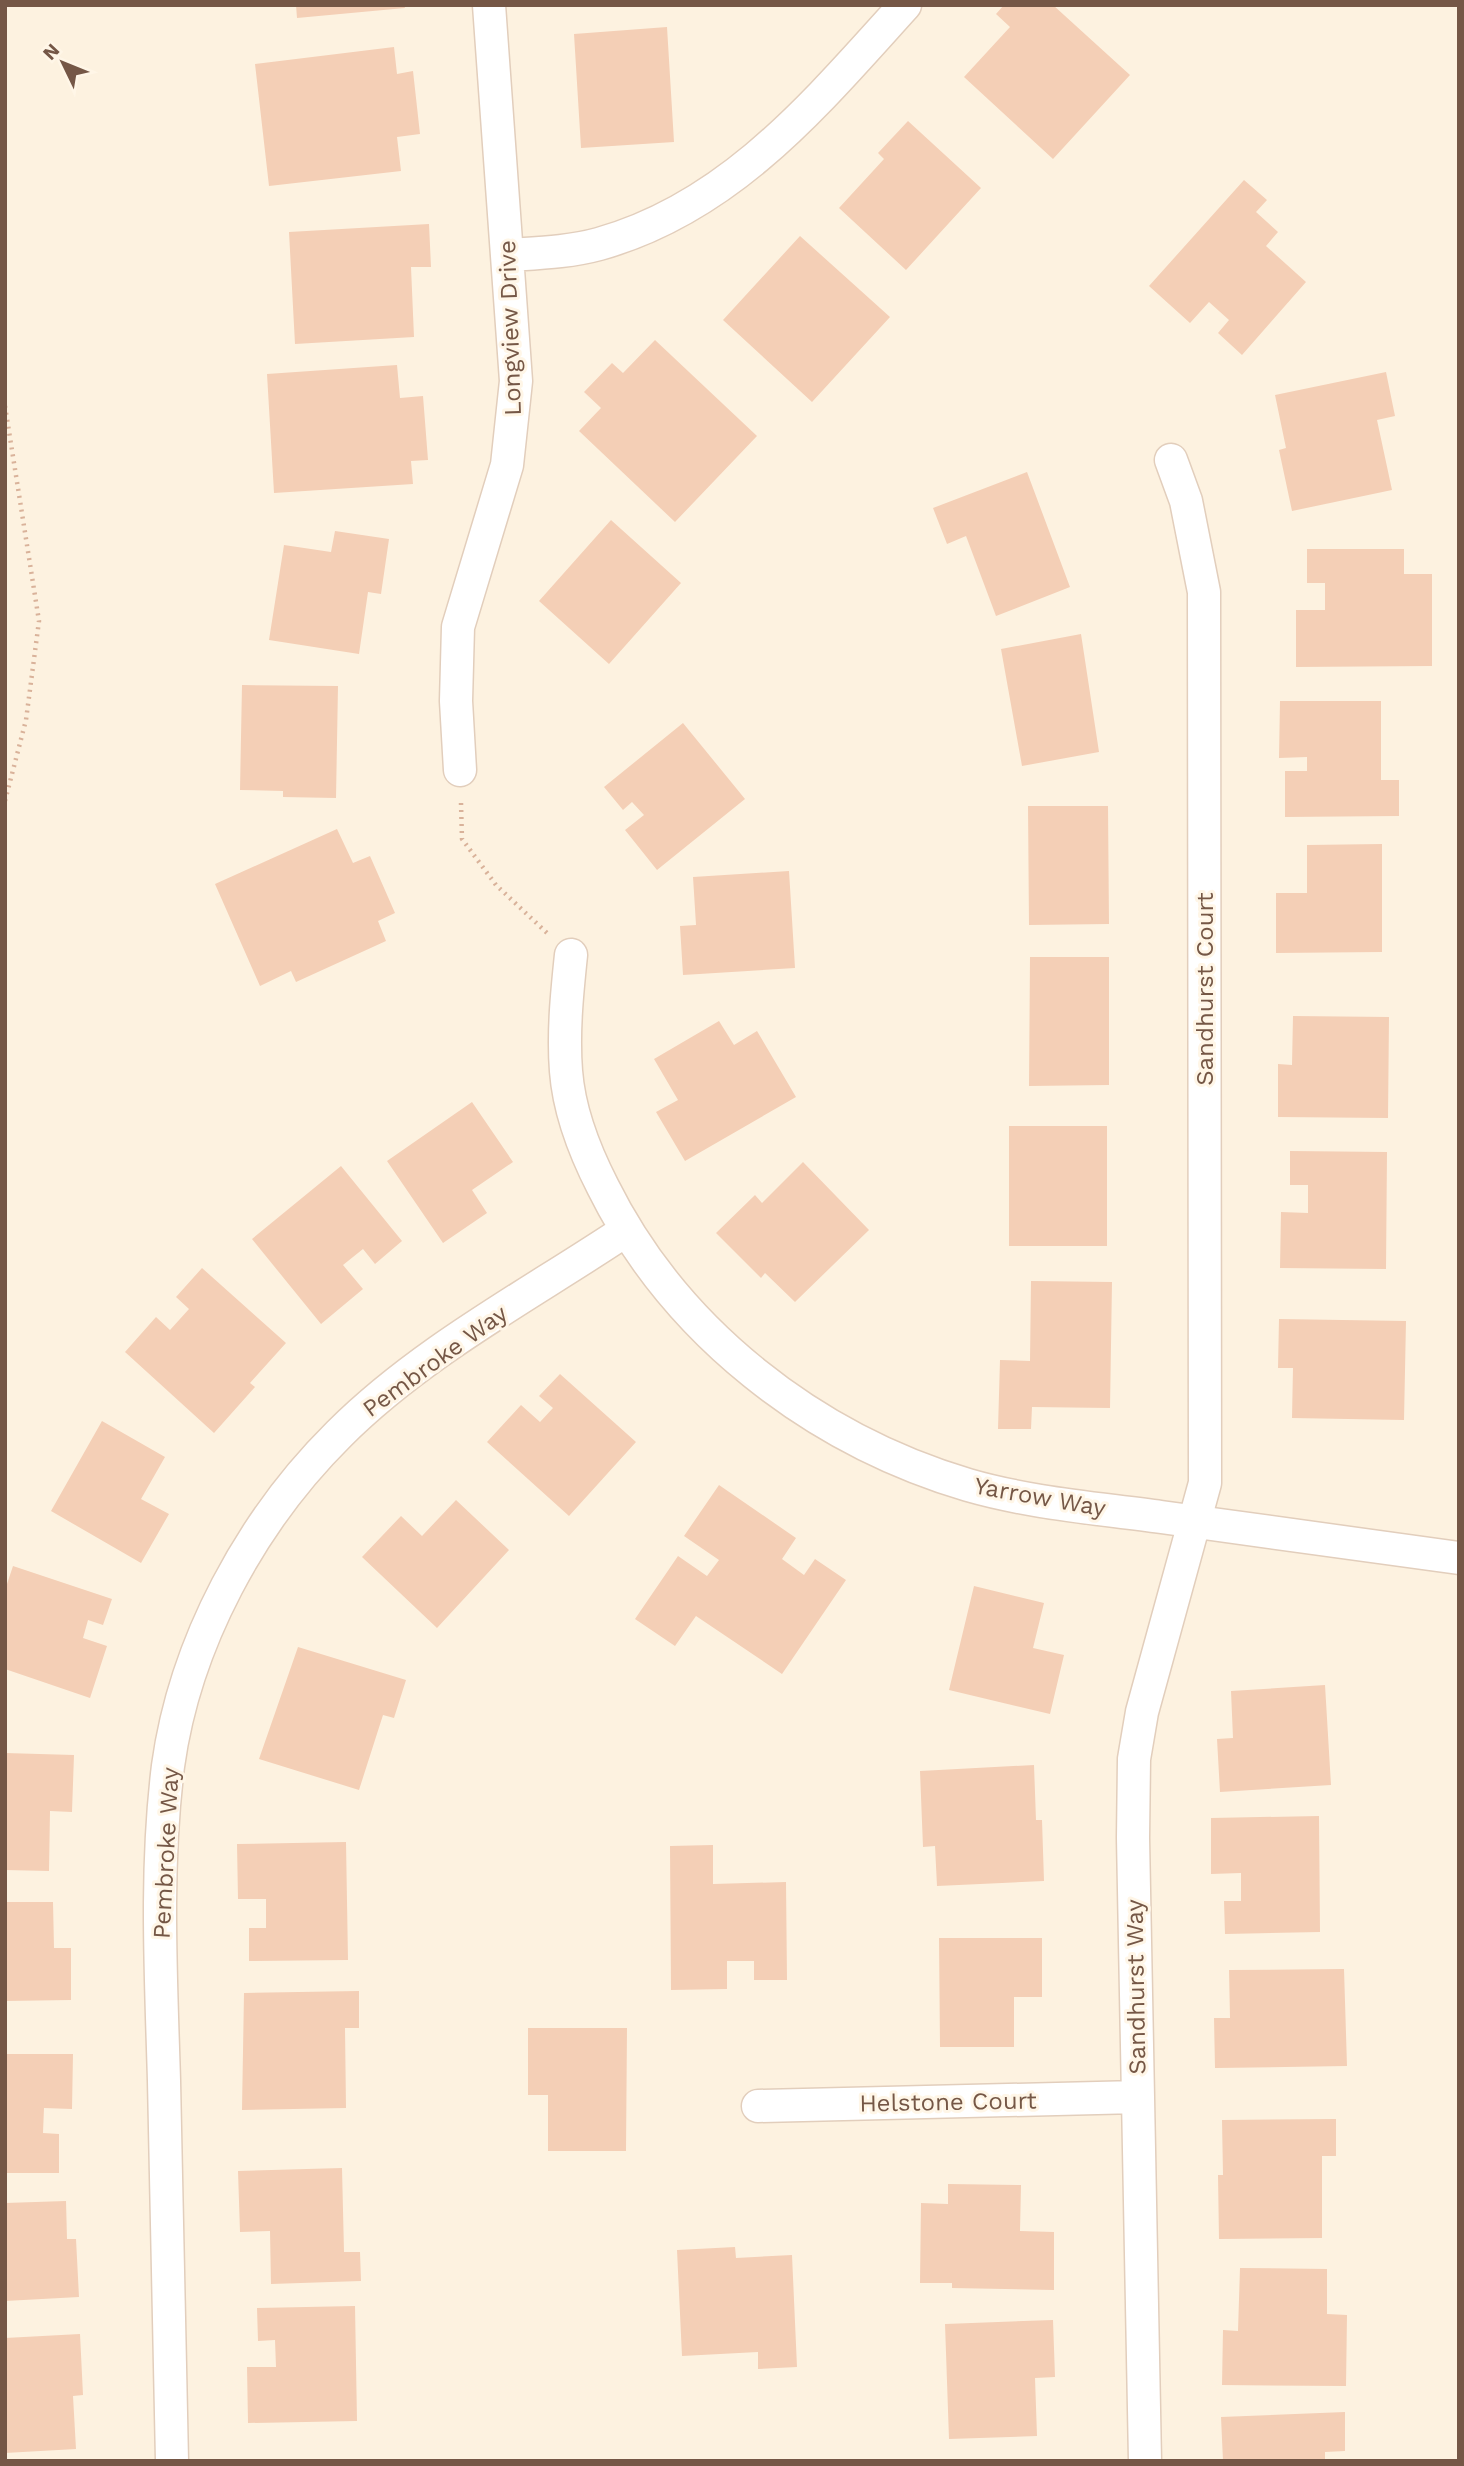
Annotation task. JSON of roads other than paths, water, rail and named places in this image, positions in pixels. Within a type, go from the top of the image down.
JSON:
[{"type":"street","name":"Longview Drive","points":[[460,770],[456,701],[458,627],[478,558],[495,513],[513,424],[515,338],[489,5]]},
{"type":"street","points":[[509,256],[597,244],[636,232],[680,213],[720,188],[764,154],[805,115],[905,5]]},
{"type":"street","name":"Sandhurst Court","points":[[1171,460],[1186,500],[1204,592],[1205,1483],[1195,1522]]},
{"type":"street","name":"Yarrow Way","points":[[571,955],[566,1072],[575,1119],[595,1171],[625,1231],[665,1286],[694,1318],[749,1368],[828,1425],[922,1470],[1011,1496],[1459,1558]]},
{"type":"street","name":"Pembroke Way","points":[[172,2461],[159,1884],[169,1763],[194,1666],[212,1617],[268,1519],[301,1474],[341,1432],[454,1342],[625,1231]]},
{"type":"street","name":"Sandhurst Way","points":[[1145,2461],[1133,1838],[1134,1759],[1153,1666],[1195,1522]]},
{"type":"street","name":"Helstone Court","points":[[758,2106],[1138,2098]]}]
